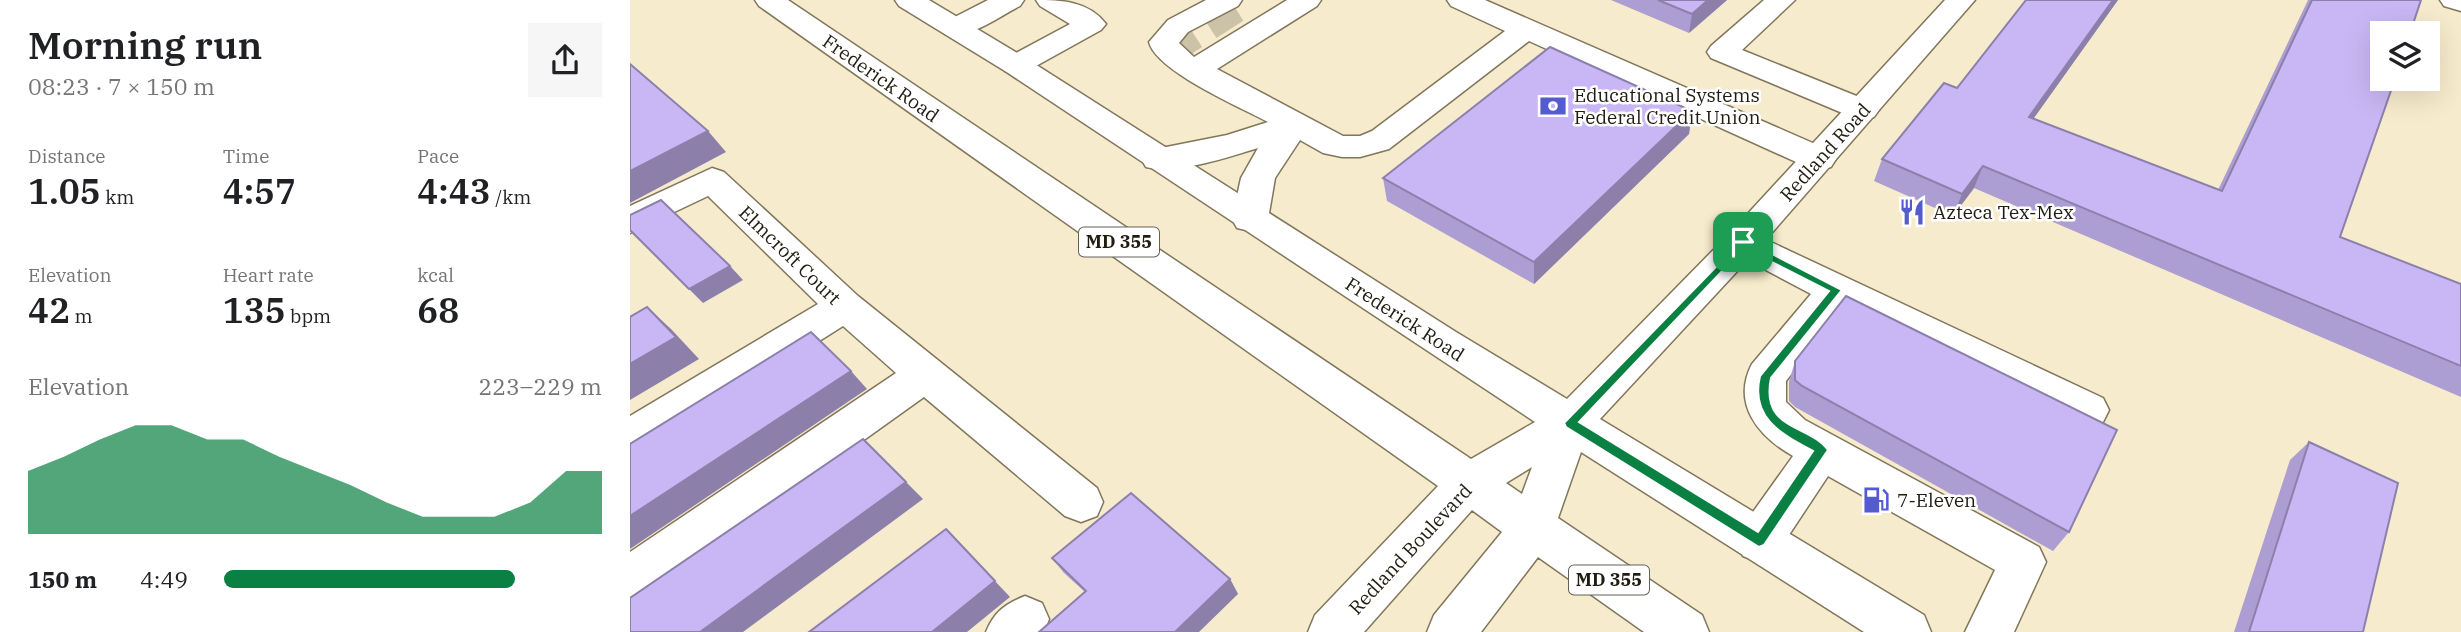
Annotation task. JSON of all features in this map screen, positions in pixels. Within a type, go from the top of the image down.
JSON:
[{"type":"main road","name":"Frederick Road","points":[[769,0],[1532,529],[1685,632]]},
{"type":"main road","name":"Frederick Road","points":[[909,0],[1016,65],[1250,219],[1570,423],[1906,632]]},
{"type":"main road","points":[[955,28],[1010,0]]},
{"type":"main road","points":[[1016,65],[1091,24],[1050,0]]},
{"type":"main road","points":[[1228,0],[1178,26],[1167,36],[1164,42],[1166,50],[1190,68],[1295,124],[1335,145],[1352,148],[1368,146],[1384,138],[1526,29]]},
{"type":"main road","points":[[1190,68],[1188,53],[1242,16],[1254,0]]},
{"type":"main road","points":[[1190,68],[1307,0]]},
{"type":"main road","points":[[1461,0],[1819,159]]},
{"type":"main road","points":[[1781,0],[1722,52],[1863,110]]},
{"type":"main road","name":"Redland Road","points":[[1570,423],[1743,242],[1961,0]]},
{"type":"main road","points":[[2454,0],[2461,2]]},
{"type":"main road","points":[[1158,159],[1196,155],[1295,124]]},
{"type":"main road","points":[[1250,219],[1251,192],[1267,159],[1295,124]]},
{"type":"main road","name":"Elmcroft Court","points":[[630,221],[712,180],[845,306],[630,438]]},
{"type":"main road","points":[[1743,242],[1836,290],[2088,410]]},
{"type":"main road","points":[[1836,290],[1766,376],[1762,392],[1771,417],[1790,433],[2022,562],[1989,632]]},
{"type":"main road","points":[[845,306],[1081,502]]},
{"type":"main road","points":[[630,579],[925,374]]},
{"type":"main road","name":"Redland Boulevard","points":[[1332,632],[1469,483],[1570,423]]},
{"type":"main road","points":[[1451,632],[1532,529],[1570,423]]},
{"type":"main road","points":[[1759,541],[1821,450]]},
{"type":"building","points":[[1658,0],[1708,0],[1692,14]]},
{"type":"building","points":[[2026,0],[2113,0],[2029,117],[2222,191],[2312,0],[2421,0],[2414,21],[2370,21],[2370,91],[2391,91],[2340,237],[2461,284],[2461,366],[1983,166],[1962,194],[1882,159],[1944,83],[1957,88]]},
{"type":"building","points":[[1550,47],[1692,111],[1534,262],[1383,178]]},
{"type":"building","points":[[630,64],[708,131],[630,171]]},
{"type":"building","points":[[661,200],[730,266],[689,289],[630,230],[630,215]]},
{"type":"building","points":[[1846,296],[2117,430],[2069,532],[1795,380],[1795,361]]},
{"type":"building","points":[[647,307],[676,337],[630,364],[630,317]]},
{"type":"building","points":[[811,332],[851,371],[630,516],[630,444]]},
{"type":"building","points":[[863,439],[906,482],[700,632],[630,632],[630,598]]},
{"type":"building","points":[[2309,442],[2398,483],[2363,632],[2249,632]]},
{"type":"building","points":[[1131,493],[1230,579],[1175,632],[1039,632],[1086,591],[1052,558]]},
{"type":"building","points":[[946,529],[995,581],[932,632],[809,632]]},
{"type":"tunnel","points":[[1173,57],[1182,41],[1246,0]]},
{"type":"place","name":"Educational Systems Federal Credit Union","points":[[1553,106]]},
{"type":"place","name":"Azteca Tex-Mex","points":[[1912,212]]},
{"type":"place","name":"7-Eleven","points":[[1876,500]]},
{"type":"route","points":[[1743,242],[1836,290],[1766,376],[1762,392],[1771,417],[1790,433],[1821,450],[1759,541],[1570,423],[1743,242]]}]
